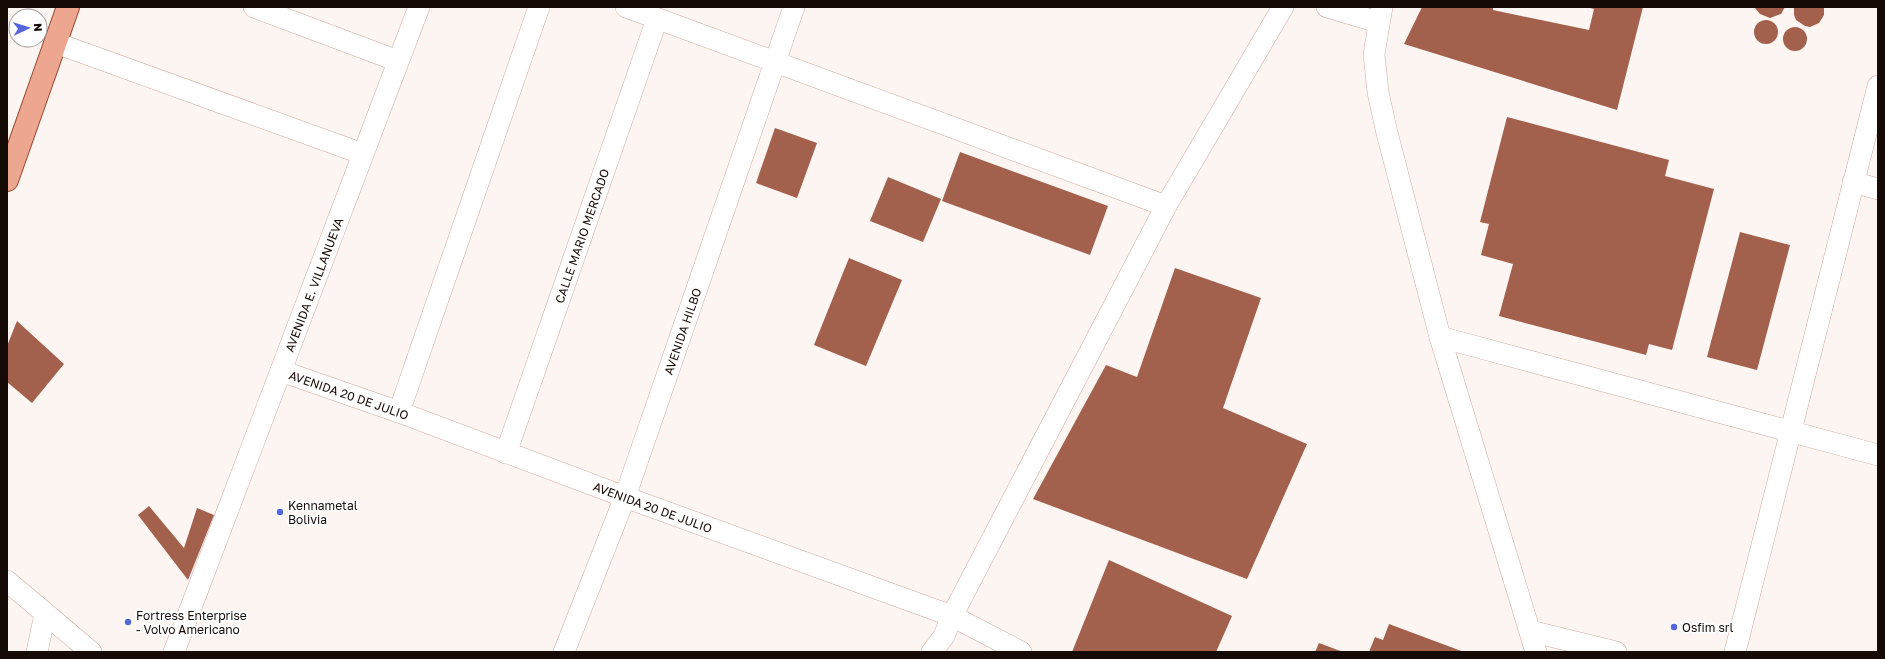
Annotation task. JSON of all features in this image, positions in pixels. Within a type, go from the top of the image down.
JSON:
[{"type":"main road","points":[[7,180],[68,7]]},
{"type":"street","points":[[254,7],[398,61]]},
{"type":"street","name":"AVENIDA E. VILLANUEVA","points":[[174,652],[419,7]]},
{"type":"street","points":[[399,412],[539,7]]},
{"type":"street","points":[[626,7],[1166,206]]},
{"type":"street","name":"AVENIDA HILBO","points":[[564,652],[625,497],[774,61],[794,7]]},
{"type":"street","points":[[932,652],[944,636],[952,616],[1166,206],[1283,7]]},
{"type":"street","points":[[1327,7],[1380,15],[1374,54],[1378,92],[1440,337],[1536,652]]},
{"type":"street","name":"CALLE MARIO MERCADO","points":[[506,453],[658,19]]},
{"type":"street","points":[[56,43],[363,154]]},
{"type":"street","points":[[1735,652],[1878,86]]},
{"type":"street","points":[[1853,182],[1878,189]]},
{"type":"street","points":[[1440,337],[1878,455]]},
{"type":"street","name":"AVENIDA 20 DE JULIO","points":[[281,371],[399,412],[625,497],[952,616],[1021,652]]},
{"type":"street","points":[[7,581],[91,652]]},
{"type":"street","points":[[37,652],[45,614]]},
{"type":"street","points":[[1530,631],[1616,652]]},
{"type":"building","points":[[1422,7],[1493,7],[1493,10],[1589,30],[1594,9],[1587,7],[1643,7],[1617,110],[1404,44]]},
{"type":"building","points":[[1754,7],[1785,7],[1781,14],[1770,18],[1760,14]]},
{"type":"building","points":[[1794,7],[1824,7],[1824,15],[1819,23],[1810,27],[1805,26],[1796,20],[1794,15]]},
{"type":"building","points":[[1766,20],[1775,23],[1778,32],[1775,41],[1766,44],[1757,41],[1754,32],[1757,23]]},
{"type":"building","points":[[1795,27],[1803,31],[1807,39],[1803,47],[1795,51],[1787,47],[1783,39],[1787,31]]},
{"type":"building","points":[[1507,117],[1669,160],[1665,176],[1714,189],[1672,350],[1649,344],[1646,355],[1499,316],[1513,264],[1481,255],[1489,224],[1480,222]]},
{"type":"building","points":[[775,128],[817,143],[797,198],[756,183]]},
{"type":"building","points":[[960,152],[1108,206],[1090,255],[942,201]]},
{"type":"building","points":[[888,177],[941,199],[923,242],[870,221]]},
{"type":"building","points":[[1740,232],[1790,245],[1757,370],[1707,357]]},
{"type":"building","points":[[849,258],[902,280],[866,366],[814,345]]},
{"type":"building","points":[[1175,268],[1261,298],[1223,408],[1307,444],[1247,579],[1033,499],[1106,365],[1137,377]]},
{"type":"building","points":[[17,321],[64,364],[32,403],[7,382],[7,346]]},
{"type":"building","points":[[149,506],[184,548],[197,508],[214,515],[188,580],[138,515]]},
{"type":"building","points":[[1109,560],[1232,616],[1216,652],[1072,652]]},
{"type":"building","points":[[1389,624],[1464,652],[1369,652],[1375,637],[1383,640]]},
{"type":"building","points":[[1319,643],[1343,652],[1315,652]]},
{"type":"place","name":"Kennametal Bolivia","points":[[280,512]]},
{"type":"place","name":"Fortress Enterprise - Volvo Americano","points":[[128,622]]},
{"type":"place","name":"Osfim srl","points":[[1674,627]]}]
